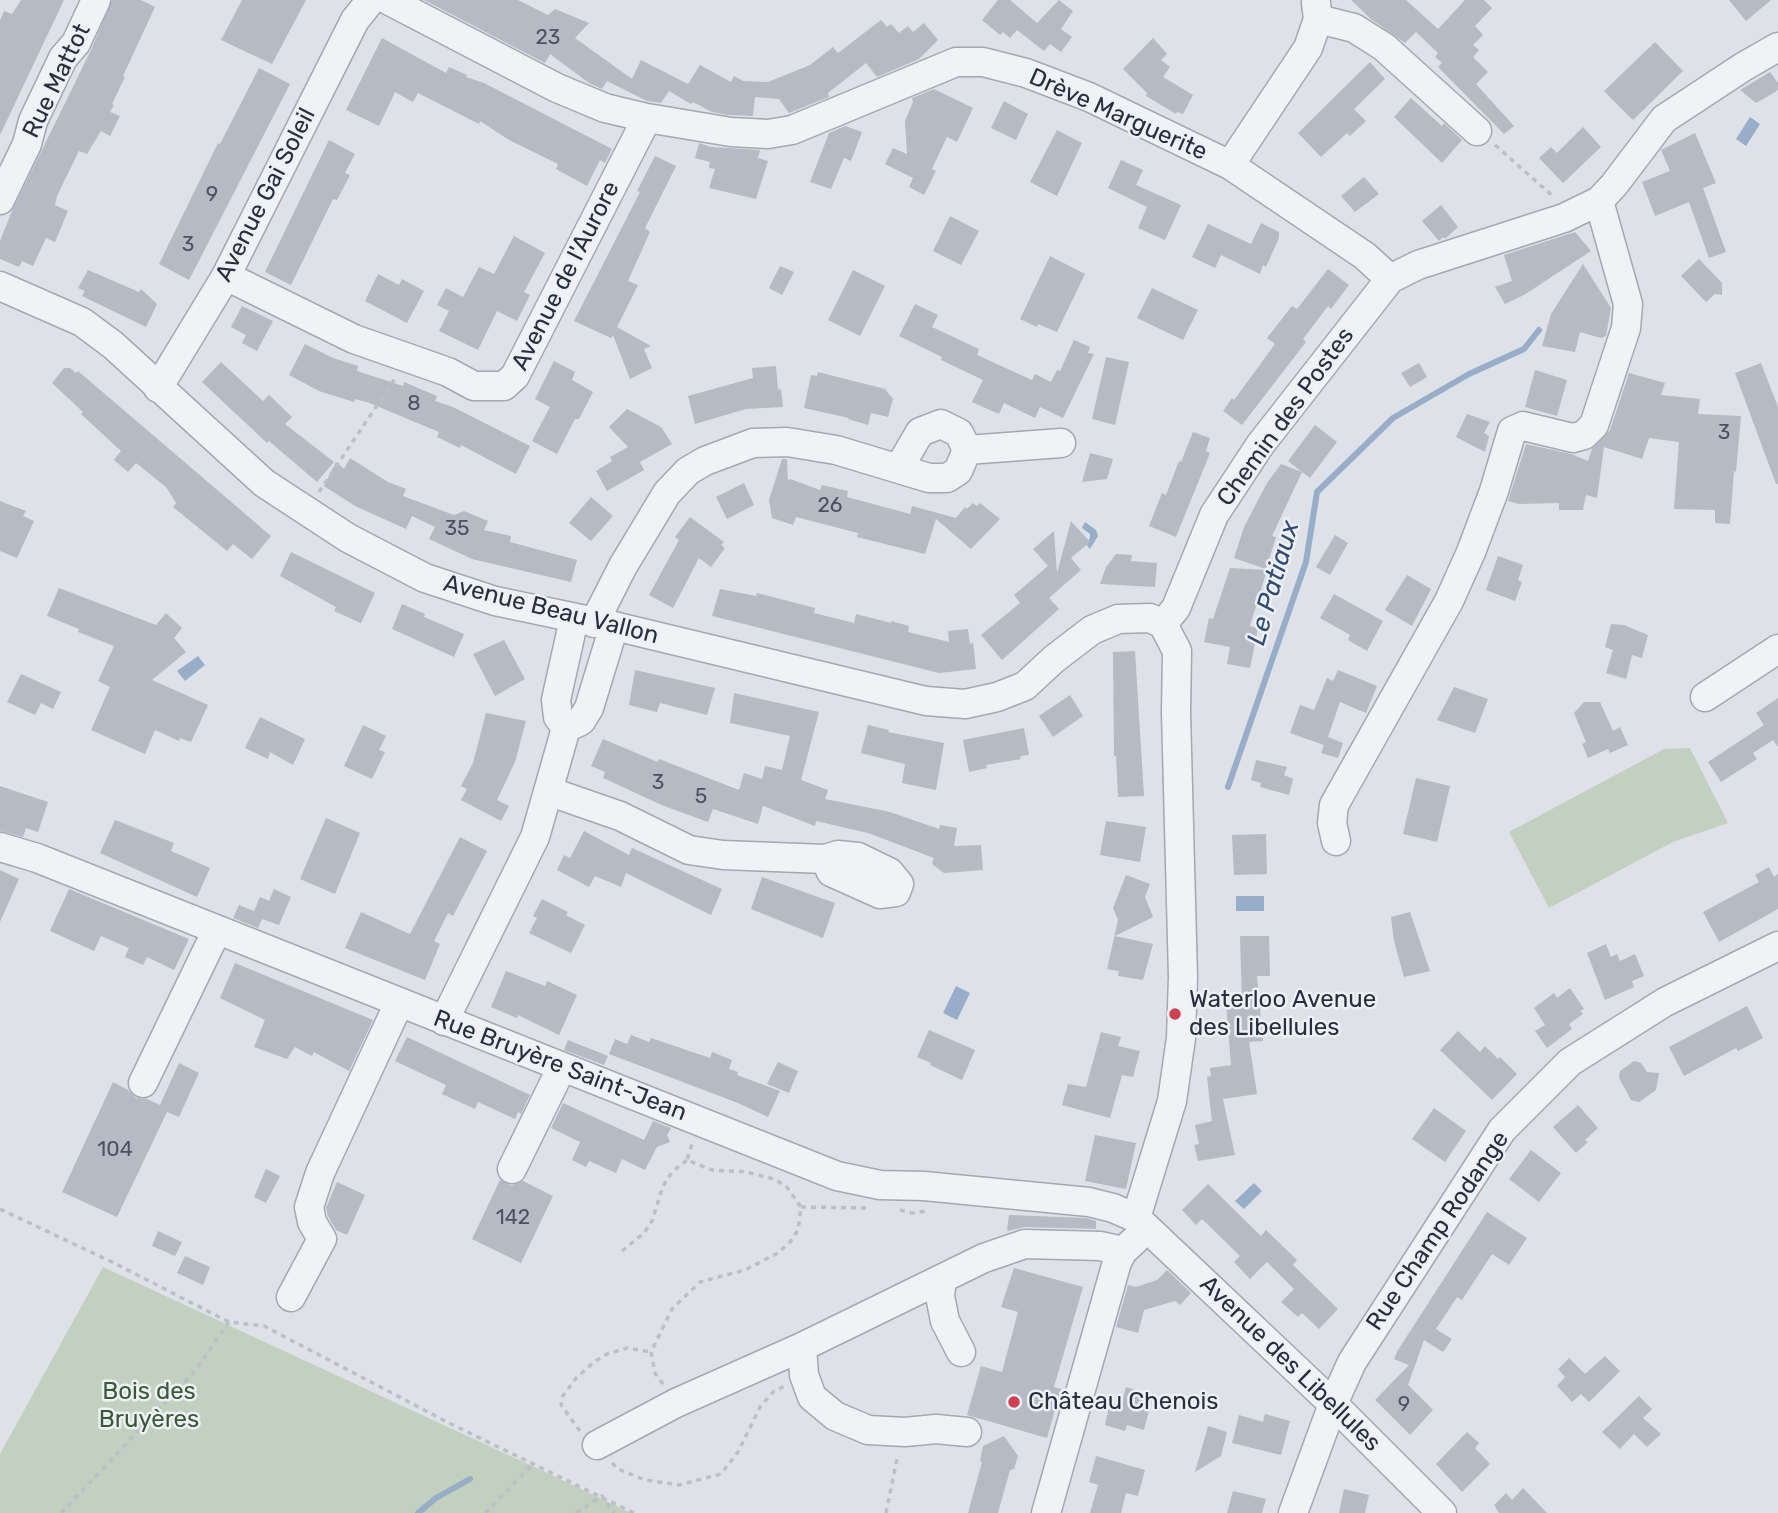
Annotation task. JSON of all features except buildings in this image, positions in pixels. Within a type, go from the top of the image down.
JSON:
[{"type":"street","name":"Rue Mattot","points":[[0,200],[63,58],[76,43],[96,0]]},
{"type":"street","name":"Avenue Gai Soleil","points":[[158,388],[226,276],[355,20],[371,0]]},
{"type":"street","name":"Drève Marguerite","points":[[388,0],[557,88],[605,108],[731,132],[768,134],[792,130],[956,62],[983,62],[1026,73],[1088,97],[1230,165],[1365,256],[1390,279]]},
{"type":"street","points":[[1230,165],[1308,48],[1316,10],[1354,27],[1384,47],[1477,131]]},
{"type":"street","name":"Chemin des Postes","points":[[1163,624],[1176,608],[1221,505],[1261,445],[1390,279],[1418,265],[1564,218],[1600,201],[1664,119],[1778,47]]},
{"type":"street","name":"Avenue de l'Aurore","points":[[226,276],[355,339],[448,372],[474,386],[503,386],[516,376],[647,118]]},
{"type":"street","points":[[1336,841],[1332,823],[1334,805],[1449,601],[1489,504],[1511,431],[1523,426],[1573,438],[1584,435],[1594,425],[1626,328],[1628,304],[1600,201]]},
{"type":"street","name":"Avenue Beau Vallon","points":[[0,286],[82,322],[113,345],[264,482],[348,538],[425,578],[495,601],[926,701],[965,704],[997,697],[1025,686],[1092,629],[1118,619],[1150,618],[1163,624]]},
{"type":"street","points":[[566,728],[558,717],[556,701],[623,566],[667,493],[688,471],[705,461],[753,443],[787,442],[836,450],[929,478],[947,478],[958,471],[967,450],[959,433],[941,424],[920,432],[900,468]]},
{"type":"street","points":[[967,450],[1061,443]]},
{"type":"street","points":[[566,728],[582,721],[589,708],[594,622]]},
{"type":"street","points":[[1046,1513],[1117,1262],[1142,1224],[1172,1101],[1181,1038],[1183,977],[1177,651],[1163,624]]},
{"type":"street","points":[[1705,697],[1778,649]]},
{"type":"street","points":[[444,1021],[535,837],[566,728]]},
{"type":"street","points":[[548,791],[620,816],[689,850],[723,855],[825,859]]},
{"type":"street","name":"Rue Bruyère Saint-Jean","points":[[0,847],[37,858],[837,1176],[880,1185],[924,1186],[1089,1202],[1114,1208],[1142,1224]]},
{"type":"street","points":[[143,1083],[217,930]]},
{"type":"street","name":"Rue Champ Rodange","points":[[1293,1513],[1333,1404],[1352,1362],[1502,1130],[1570,1062],[1665,1002],[1778,946]]},
{"type":"street","points":[[291,1297],[323,1239],[312,1222],[309,1207],[320,1173],[398,1003]]},
{"type":"street","points":[[512,1169],[562,1067]]},
{"type":"street","name":"Avenue des Libellules","points":[[1142,1224],[1333,1404],[1442,1513]]},
{"type":"street","points":[[597,1445],[676,1403],[802,1347],[984,1258],[1025,1244],[1100,1246],[1123,1251]]},
{"type":"street","points":[[942,1279],[940,1296],[945,1321],[961,1352]]},
{"type":"street","points":[[802,1347],[807,1384],[812,1397],[835,1416],[868,1430],[905,1432],[936,1429],[967,1433]]},
{"type":"path","points":[[1477,131],[1555,198]]},
{"type":"path","points":[[306,511],[409,357]]},
{"type":"path","points":[[622,1251],[652,1222],[663,1186],[672,1172],[687,1160],[699,1121]]},
{"type":"path","points":[[676,1403],[655,1373],[651,1352],[672,1309],[701,1282],[762,1263],[790,1242],[798,1230],[801,1207],[786,1186],[758,1174],[725,1169],[712,1170],[687,1160]]},
{"type":"path","points":[[0,1209],[229,1322],[264,1326],[451,1424],[634,1513]]},
{"type":"path","points":[[61,1513],[194,1373],[229,1322]]},
{"type":"path","points":[[651,1352],[627,1348],[607,1354],[576,1378],[563,1396],[561,1405],[584,1436],[597,1445],[601,1453],[618,1469],[645,1480],[679,1485],[721,1474],[738,1452],[760,1407],[774,1391],[790,1384],[807,1384]]},
{"type":"path","points":[[886,1513],[905,1432]]},
{"type":"path","points":[[485,1513],[533,1464]]},
{"type":"path","points":[[576,1513],[602,1496]]},
{"type":"path","points":[[602,1496],[614,1513]]},
{"type":"green space","points":[[1690,748],[1728,823],[1673,842],[1549,908],[1509,832],[1664,749]]},
{"type":"green space","name":"Bois des Bruyères","points":[[103,1267],[631,1513],[0,1513],[0,1454]]},
{"type":"water","points":[[1750,117],[1760,124],[1746,146],[1736,139]]},
{"type":"water","points":[[1085,522],[1096,530],[1098,536],[1090,549],[1086,544],[1090,534],[1082,528]]},
{"type":"water","points":[[198,656],[205,665],[185,681],[177,671]]},
{"type":"water","points":[[1236,896],[1264,896],[1264,911],[1236,911]]},
{"type":"water","points":[[956,986],[970,993],[957,1020],[943,1013]]},
{"type":"water","points":[[1254,1183],[1262,1191],[1244,1209],[1235,1201]]},
{"type":"waterway","name":"Le Patiaux","points":[[1228,787],[1306,562],[1317,492],[1393,418],[1469,374],[1524,349],[1539,330]]},
{"type":"waterway","name":"Le Patiaux","points":[[418,1513],[436,1498],[470,1479]]},
{"type":"place","name":"Waterloo Avenue des Libellules","points":[[1175,1014]]},
{"type":"place","name":"Château Chenois","points":[[1014,1402]]}]
